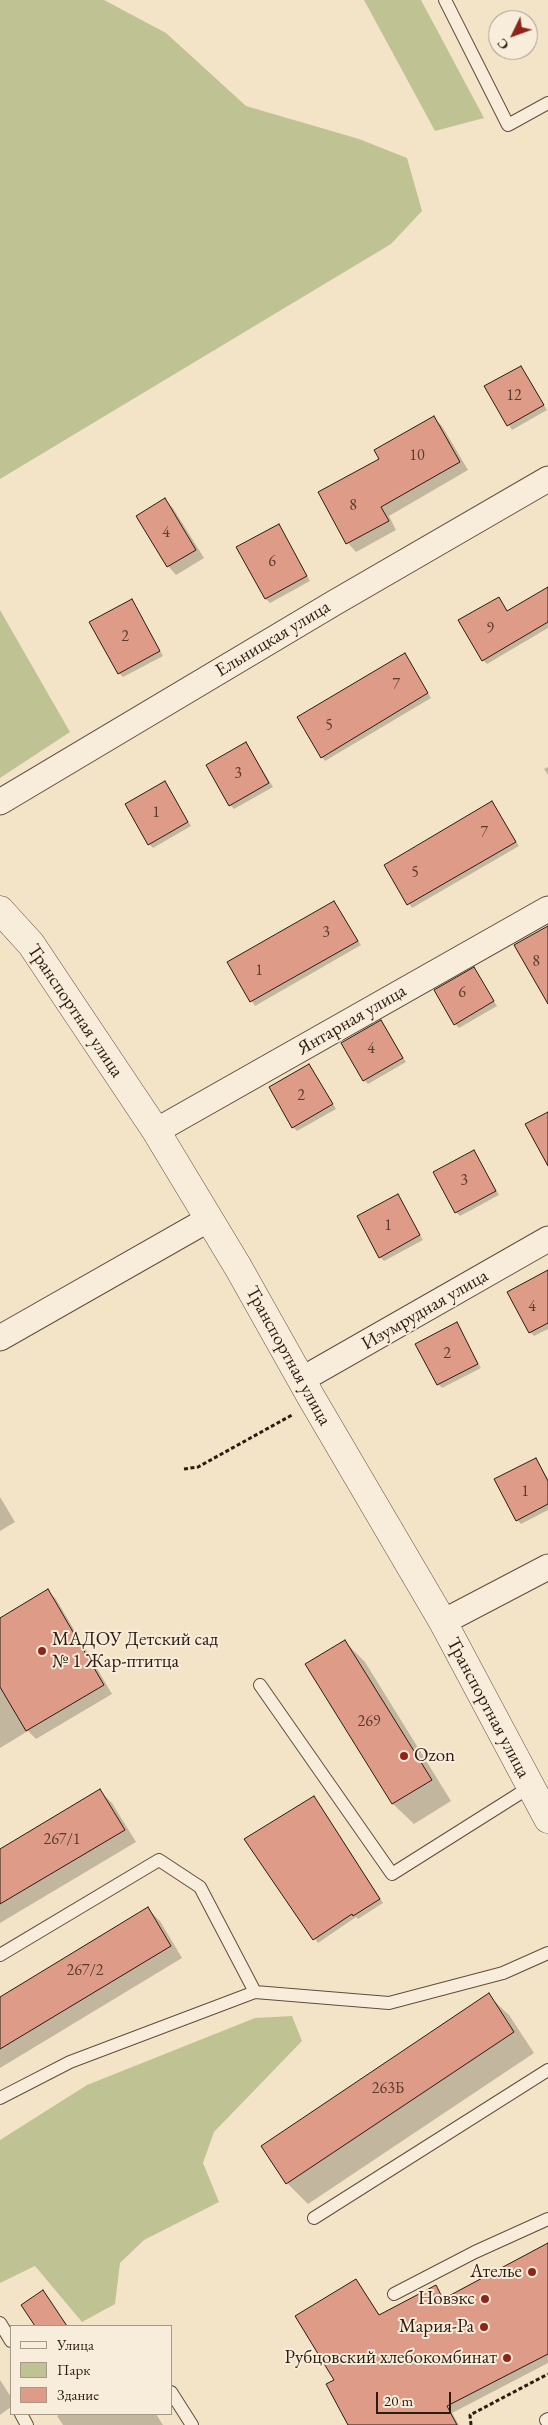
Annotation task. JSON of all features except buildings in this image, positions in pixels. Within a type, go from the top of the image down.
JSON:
[{"type":"street","name":"Ельницкая улица","points":[[0,802],[334,603],[548,480]]},
{"type":"street","name":"Янтарная улица","points":[[156,1131],[548,909]]},
{"type":"street","name":"Транспортная улица","points":[[0,910],[31,944],[156,1131],[238,1267],[301,1380],[443,1622],[548,1819]]},
{"type":"street","points":[[0,1338],[209,1220]]},
{"type":"street","name":"Изумрудная улица","points":[[301,1380],[548,1239]]},
{"type":"street","points":[[443,1622],[548,1567]]},
{"type":"lane","points":[[445,0],[508,125],[548,103]]},
{"type":"lane","points":[[260,1685],[392,1874],[530,1787]]},
{"type":"lane","points":[[0,1955],[159,1860],[200,1887],[255,1992]]},
{"type":"lane","points":[[0,2098],[70,2062],[255,1992],[389,2003],[503,1973],[548,1953]]},
{"type":"lane","points":[[314,2218],[548,2070]]},
{"type":"lane","points":[[394,2294],[475,2252],[548,2219]]},
{"type":"lane","points":[[0,2323],[10,2339]]},
{"type":"lane","points":[[172,2394],[192,2425]]},
{"type":"lane","points":[[548,2419],[546,2420],[548,2423]]},
{"type":"path","points":[[184,1469],[198,1467],[299,1412]]},
{"type":"path","points":[[471,2425],[470,2414],[548,2374]]},
{"type":"green space","points":[[0,0],[104,0],[166,33],[246,106],[359,139],[407,158],[422,211],[391,244],[0,479]]},
{"type":"green space","points":[[364,0],[421,0],[484,118],[435,131]]},
{"type":"green space","points":[[0,610],[70,732],[0,778]]},
{"type":"green space","points":[[292,2016],[302,2041],[214,2132],[203,2163],[219,2202],[144,2240],[120,2263],[115,2304],[82,2322],[35,2266],[0,2283],[0,2140],[87,2085],[255,2018]]},
{"type":"place","name":"МАДОУ Детский сад № 1 Жар-птитца","points":[[42,1651]]},
{"type":"place","name":"Ozon","points":[[404,1756]]},
{"type":"place","name":"Ателье","points":[[532,2272]]},
{"type":"place","name":"Новэкс","points":[[485,2299]]},
{"type":"place","name":"Мария-Ра","points":[[484,2327]]},
{"type":"place","name":"Рубцовский хлебокомбинат","points":[[507,2358]]}]
